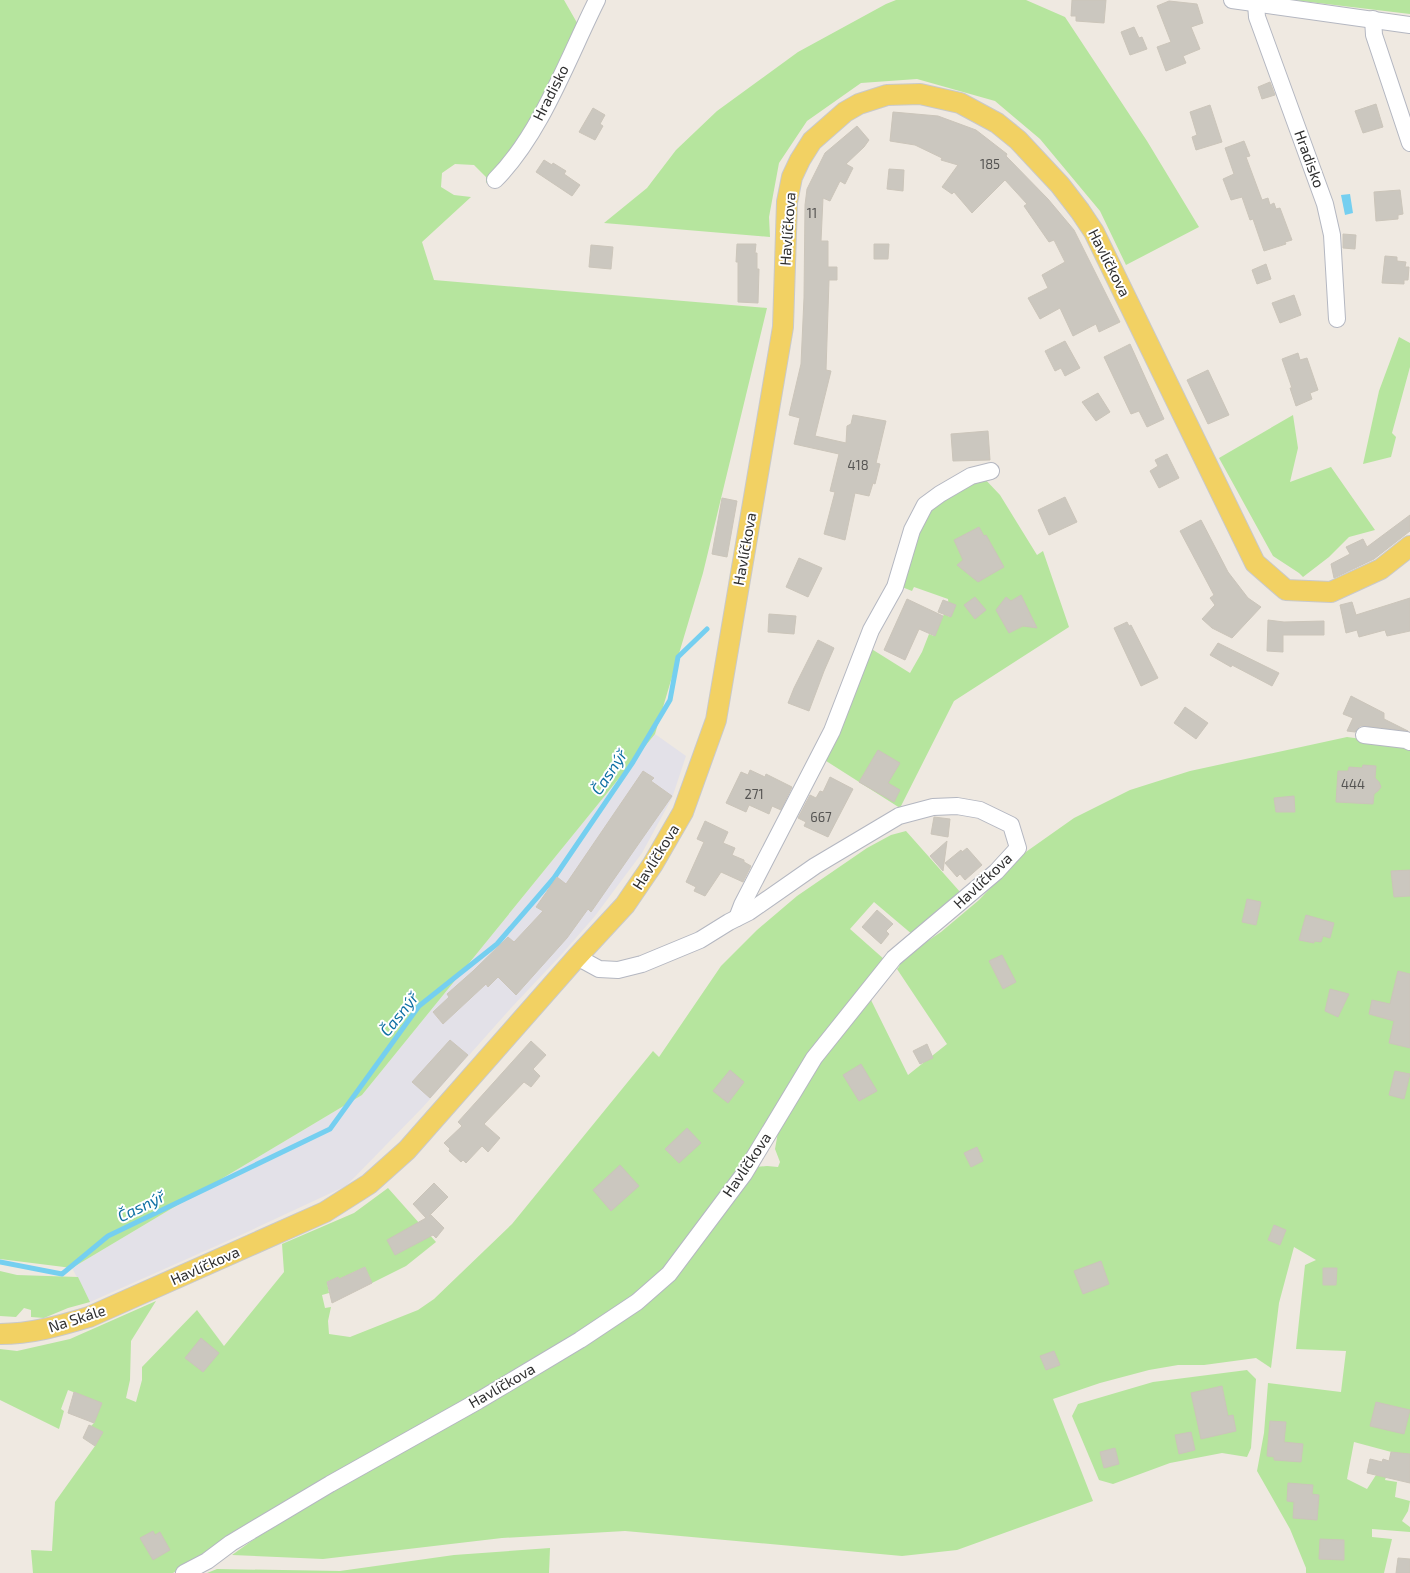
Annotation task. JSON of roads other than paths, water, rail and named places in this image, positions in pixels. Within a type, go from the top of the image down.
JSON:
[{"type":"main road","name":"Havlíčkova","points":[[151,1290],[325,1212],[369,1184],[407,1150],[577,957],[625,905],[653,864],[683,812],[716,720],[784,327],[786,202],[792,177],[800,160],[812,141],[845,112],[859,104],[887,95],[899,94],[920,94],[960,104],[997,123],[1018,140],[1060,185],[1094,232],[1255,564],[1286,590],[1331,592],[1381,568],[1410,546]]},
{"type":"main road","name":"Na Skále","points":[[0,1334],[25,1333],[48,1329],[89,1317],[151,1290]]},
{"type":"street","points":[[581,14],[594,0]]},
{"type":"street","name":"Hradisko","points":[[495,180],[510,165],[536,123],[558,83],[597,0]]},
{"type":"street","points":[[1232,0],[1410,25]]},
{"type":"street","name":"Hradisko","points":[[1256,4],[1257,17],[1325,204],[1332,235],[1337,319]]},
{"type":"street","points":[[1373,19],[1374,35],[1410,143]]},
{"type":"street","points":[[737,918],[742,905],[832,731],[871,630],[895,587],[912,530],[925,505],[940,494],[971,476],[991,471]]},
{"type":"street","points":[[1364,735],[1406,740],[1410,742]]},
{"type":"street","name":"Havlíčkova","points":[[184,1573],[207,1561],[330,1484],[580,1340],[637,1302],[669,1274],[744,1174],[814,1058],[894,958],[996,872],[1018,848],[1011,826],[980,810],[957,806],[933,807],[899,816],[815,866],[750,912],[729,922],[700,940],[630,968],[606,970],[599,969],[577,957]]},
{"type":"water","points":[[1350,194],[1353,213],[1345,215],[1341,195]]},
{"type":"waterway","name":"Časnýř","points":[[0,1262],[62,1274],[108,1236],[330,1129],[419,1006],[497,944],[554,878],[633,762],[670,700],[678,657],[707,629]]}]
